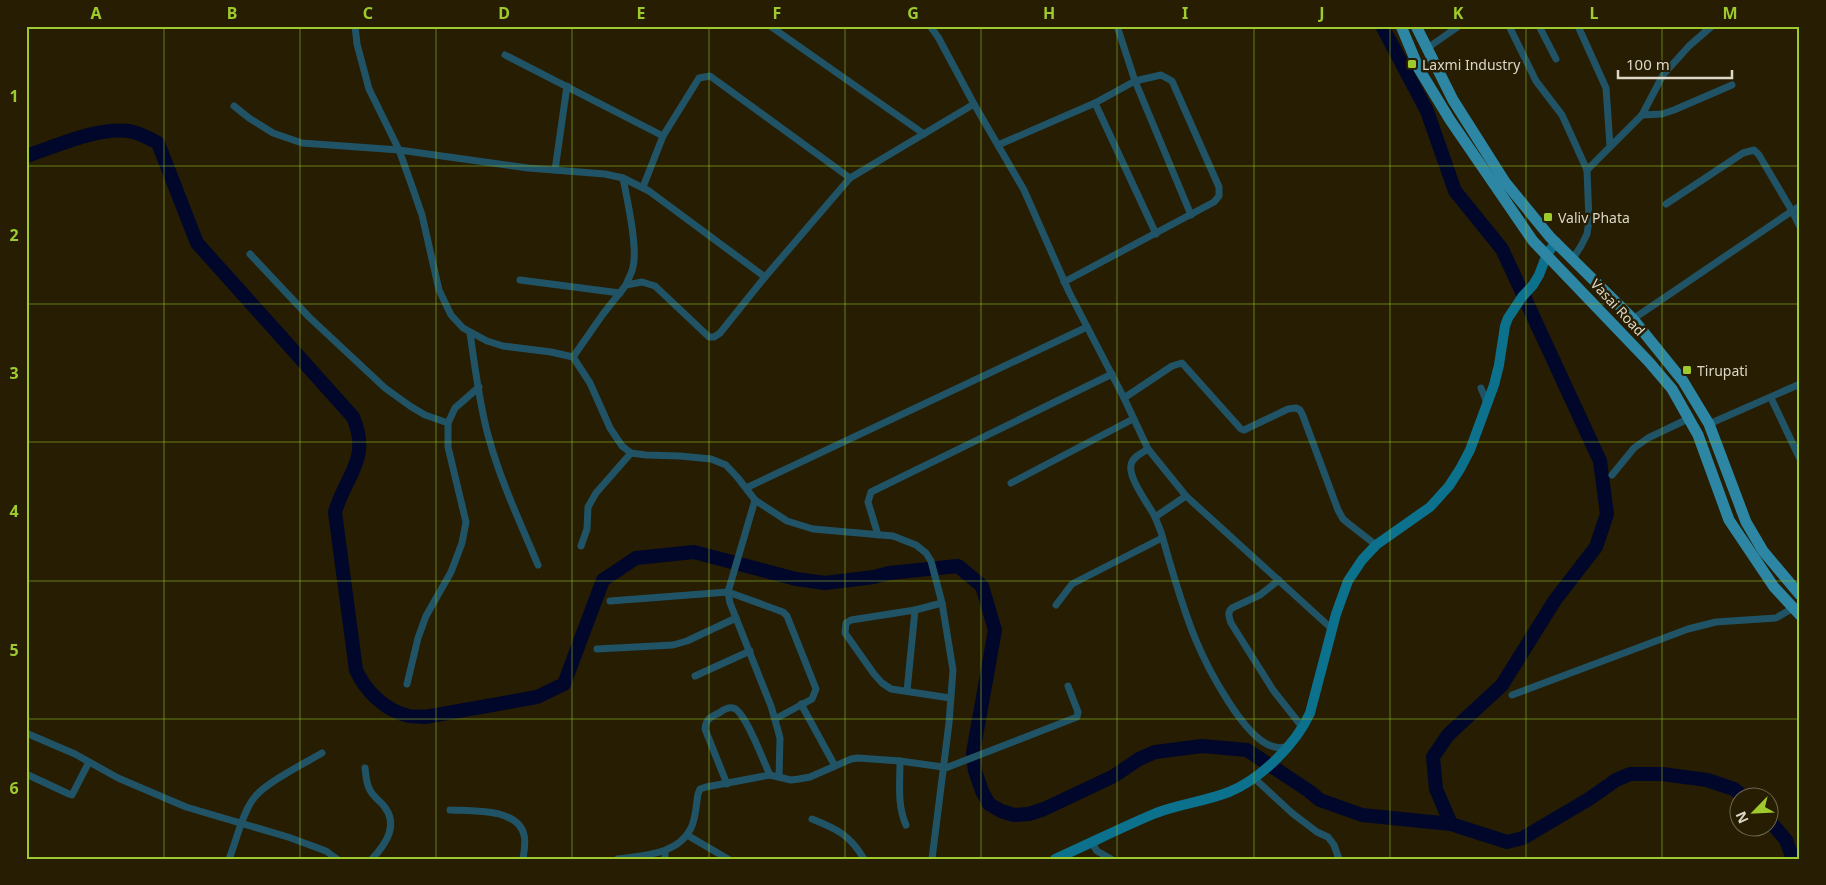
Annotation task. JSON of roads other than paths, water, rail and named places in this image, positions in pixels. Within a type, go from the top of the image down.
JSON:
[{"type":"main road","name":"Vasai Road","points":[[1401,26],[1419,69],[1450,120],[1533,241],[1649,362],[1672,389],[1690,418],[1709,461],[1729,520],[1774,586],[1797,612]]},
{"type":"main road","name":"Vasai Road","points":[[1416,26],[1453,100],[1505,182],[1572,260],[1633,319],[1683,380],[1709,424],[1746,522],[1763,551],[1797,588]]},
{"type":"street","points":[[355,26],[357,44],[369,89],[399,150],[422,215],[439,290],[450,315],[463,328],[487,341],[503,346],[551,352],[573,358],[590,383],[610,428],[622,446],[631,452],[646,456],[680,456],[711,459],[726,465],[755,500],[787,521],[813,530],[892,536],[916,545],[926,553],[942,603],[952,670],[932,859]]},
{"type":"street","points":[[770,26],[924,134]]},
{"type":"street","points":[[930,26],[1024,190],[1064,282],[1112,374],[1148,449],[1186,496],[1332,628]]},
{"type":"street","points":[[1117,26],[1134,82],[1190,215]]},
{"type":"street","points":[[1426,49],[1458,26]]},
{"type":"street","points":[[1509,26],[1536,80],[1562,115],[1587,170],[1587,234],[1572,260]]},
{"type":"street","points":[[1540,26],[1556,59]]},
{"type":"street","points":[[1578,26],[1606,88],[1610,146]]},
{"type":"street","points":[[1587,170],[1642,115],[1663,75],[1689,46],[1712,26]]},
{"type":"street","points":[[505,55],[664,136]]},
{"type":"street","points":[[998,145],[1095,103],[1134,82],[1161,75],[1172,81],[1219,188],[1219,196],[1214,202],[1064,282]]},
{"type":"street","points":[[643,187],[664,136],[699,78],[710,76],[850,178]]},
{"type":"street","points":[[1642,115],[1662,114],[1732,85]]},
{"type":"street","points":[[555,170],[567,86]]},
{"type":"street","points":[[1095,103],[1156,234]]},
{"type":"street","points":[[626,285],[642,282],[655,286],[704,334],[708,337],[714,337],[720,333],[765,277],[850,178],[974,104]]},
{"type":"street","points":[[234,106],[272,132],[302,143],[399,150],[624,178],[643,187],[765,277]]},
{"type":"street","points":[[1666,204],[1743,153],[1754,150],[1759,155],[1800,227]]},
{"type":"street","points":[[573,358],[603,314],[626,285],[634,266],[630,212],[624,178]]},
{"type":"street","points":[[1633,319],[1800,206]]},
{"type":"street","points":[[1055,859],[1158,812],[1229,792],[1255,777],[1286,749],[1303,728],[1312,704],[1340,599],[1348,581],[1362,560],[1376,545],[1430,507],[1449,486],[1460,470],[1470,450],[1499,366],[1508,318],[1522,297],[1533,285],[1547,254],[1556,242]]},
{"type":"street","points":[[250,254],[309,317],[385,388],[425,415],[448,423]]},
{"type":"street","points":[[520,280],[620,293]]},
{"type":"street","points":[[746,488],[1087,327]]},
{"type":"street","points":[[470,333],[481,404],[494,457],[538,565]]},
{"type":"street","points":[[1124,398],[1172,366],[1182,363],[1241,429],[1244,430],[1288,409],[1296,408],[1300,410],[1338,510],[1343,518],[1376,545]]},
{"type":"street","points":[[878,535],[868,502],[871,492],[1112,374]]},
{"type":"street","points":[[1709,424],[1800,384]]},
{"type":"street","points":[[407,684],[418,638],[426,616],[452,572],[462,543],[466,522],[448,447],[448,423],[455,408],[479,387]]},
{"type":"street","points":[[1481,388],[1487,403]]},
{"type":"street","points":[[1771,398],[1800,459]]},
{"type":"street","points":[[1612,474],[1634,448],[1648,438],[1690,418]]},
{"type":"street","points":[[1011,483],[1133,419]]},
{"type":"street","points":[[1148,449],[1136,457],[1131,462],[1130,467],[1136,485],[1155,517],[1195,638],[1213,675],[1236,715],[1259,739],[1274,747],[1286,749]]},
{"type":"street","points":[[581,546],[586,529],[588,507],[596,493],[631,452]]},
{"type":"street","points":[[1155,517],[1186,496]]},
{"type":"street","points":[[755,500],[728,592],[730,603],[775,719],[780,738],[779,777]]},
{"type":"street","points":[[1056,605],[1072,584],[1162,538]]},
{"type":"street","points":[[1279,580],[1260,595],[1232,608],[1228,614],[1231,623],[1272,690],[1303,728]]},
{"type":"street","points":[[610,601],[728,592],[775,608],[788,616],[816,689],[812,698],[775,719]]},
{"type":"street","points":[[942,603],[915,610],[851,620],[846,623],[845,633],[882,683],[891,689],[950,698]]},
{"type":"street","points":[[907,692],[915,610]]},
{"type":"street","points":[[1512,695],[1688,628],[1716,622],[1776,618],[1797,612]]},
{"type":"street","points":[[597,649],[673,645],[687,641],[736,618]]},
{"type":"street","points":[[695,676],[750,652]]},
{"type":"street","points":[[618,859],[665,855],[687,835],[693,822],[700,789],[770,775],[791,780],[810,777],[858,758],[900,761],[943,768],[1077,717],[1078,712],[1068,686]]},
{"type":"street","points":[[802,704],[835,766]]},
{"type":"street","points":[[727,784],[706,729],[706,722],[709,718],[729,708],[735,708],[740,711],[770,775]]},
{"type":"street","points":[[26,733],[89,762],[118,778],[186,808],[288,837],[326,851],[337,859]]},
{"type":"street","points":[[229,859],[247,810],[254,797],[289,772],[322,753]]},
{"type":"street","points":[[900,761],[901,814],[906,825]]},
{"type":"street","points":[[26,774],[72,795],[89,762]]},
{"type":"street","points":[[365,768],[369,788],[386,808],[392,821],[386,840],[372,859]]},
{"type":"street","points":[[1255,777],[1292,813],[1317,832],[1328,837],[1334,845],[1339,859]]},
{"type":"street","points":[[450,810],[501,813],[519,824],[524,835],[523,859]]},
{"type":"street","points":[[812,819],[837,830],[853,841],[864,859]]},
{"type":"street","points":[[687,835],[728,859]]},
{"type":"street","points":[[1091,842],[1097,851],[1111,859]]},
{"type":"waterway","points":[[1382,26],[1427,111],[1455,191],[1502,249],[1600,461],[1607,514],[1596,547],[1555,600],[1502,685],[1448,735],[1433,757],[1436,789],[1451,824]]},
{"type":"waterway","points":[[26,156],[77,138],[104,132],[129,131],[158,143],[197,243],[353,417],[358,432],[358,456],[335,512],[356,670],[365,685],[377,699],[392,710],[400,713],[425,717],[537,697],[564,684],[603,580],[636,558],[694,552],[796,579],[825,583],[874,577],[889,573],[958,566],[982,586],[995,630],[973,753],[975,771],[989,804],[1001,811],[1014,815],[1029,814],[1044,809],[1114,776],[1139,759],[1155,752],[1202,746],[1247,750],[1320,800],[1362,815],[1451,824],[1507,842],[1523,838],[1589,799],[1616,780],[1630,774],[1662,774],[1707,780],[1731,788]]},
{"type":"waterway","points":[[1778,831],[1786,840],[1793,859]]},
{"type":"place","name":"Laxmi Industry","points":[[1412,64]]},
{"type":"place","name":"Valiv Phata","points":[[1548,217]]},
{"type":"place","name":"Tirupati","points":[[1687,370]]}]
